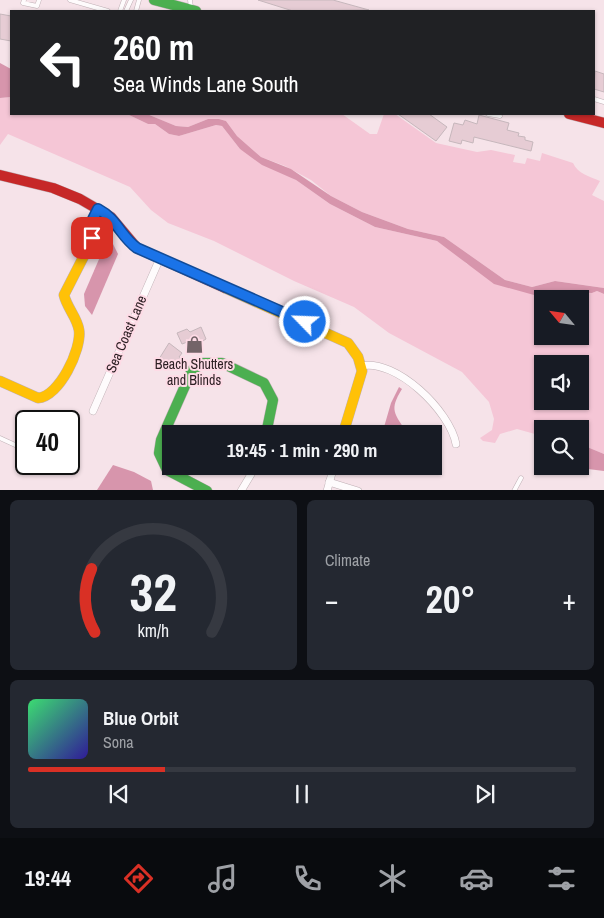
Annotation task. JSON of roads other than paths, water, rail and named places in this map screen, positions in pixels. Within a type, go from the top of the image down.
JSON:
[{"type":"street","points":[[158,0],[192,7]]},
{"type":"street","points":[[573,115],[604,123]]},
{"type":"street","points":[[1,176],[27,184],[63,191],[113,219],[132,244],[342,338],[356,353],[361,366],[361,378],[347,425]]},
{"type":"street","points":[[0,381],[36,397],[45,398],[54,391],[78,352],[79,330],[64,295],[90,246],[94,230],[93,219],[98,209]]},
{"type":"street","name":"Sea Coast Lane","points":[[93,411],[160,258]]},
{"type":"street","points":[[168,425],[192,370],[203,363],[216,362],[264,382],[273,400],[268,425]]},
{"type":"street","points":[[361,366],[377,366],[414,384],[426,395],[452,430],[456,444]]},
{"type":"street","points":[[162,438],[159,453],[162,459]]},
{"type":"street","points":[[177,475],[207,490]]},
{"type":"street","points":[[241,490],[250,475]]},
{"type":"street","points":[[327,490],[331,475]]},
{"type":"street","points":[[329,482],[358,490]]},
{"type":"lane","points":[[24,0],[23,3],[37,6],[39,0]]},
{"type":"lane","points":[[70,0],[105,10]]},
{"type":"lane","points":[[494,115],[500,116]]},
{"type":"lane","points":[[0,438],[15,445]]},
{"type":"lane","points":[[514,490],[522,478]]},
{"type":"place","name":"Beach Shutters and Blinds","points":[[194,344]]}]
